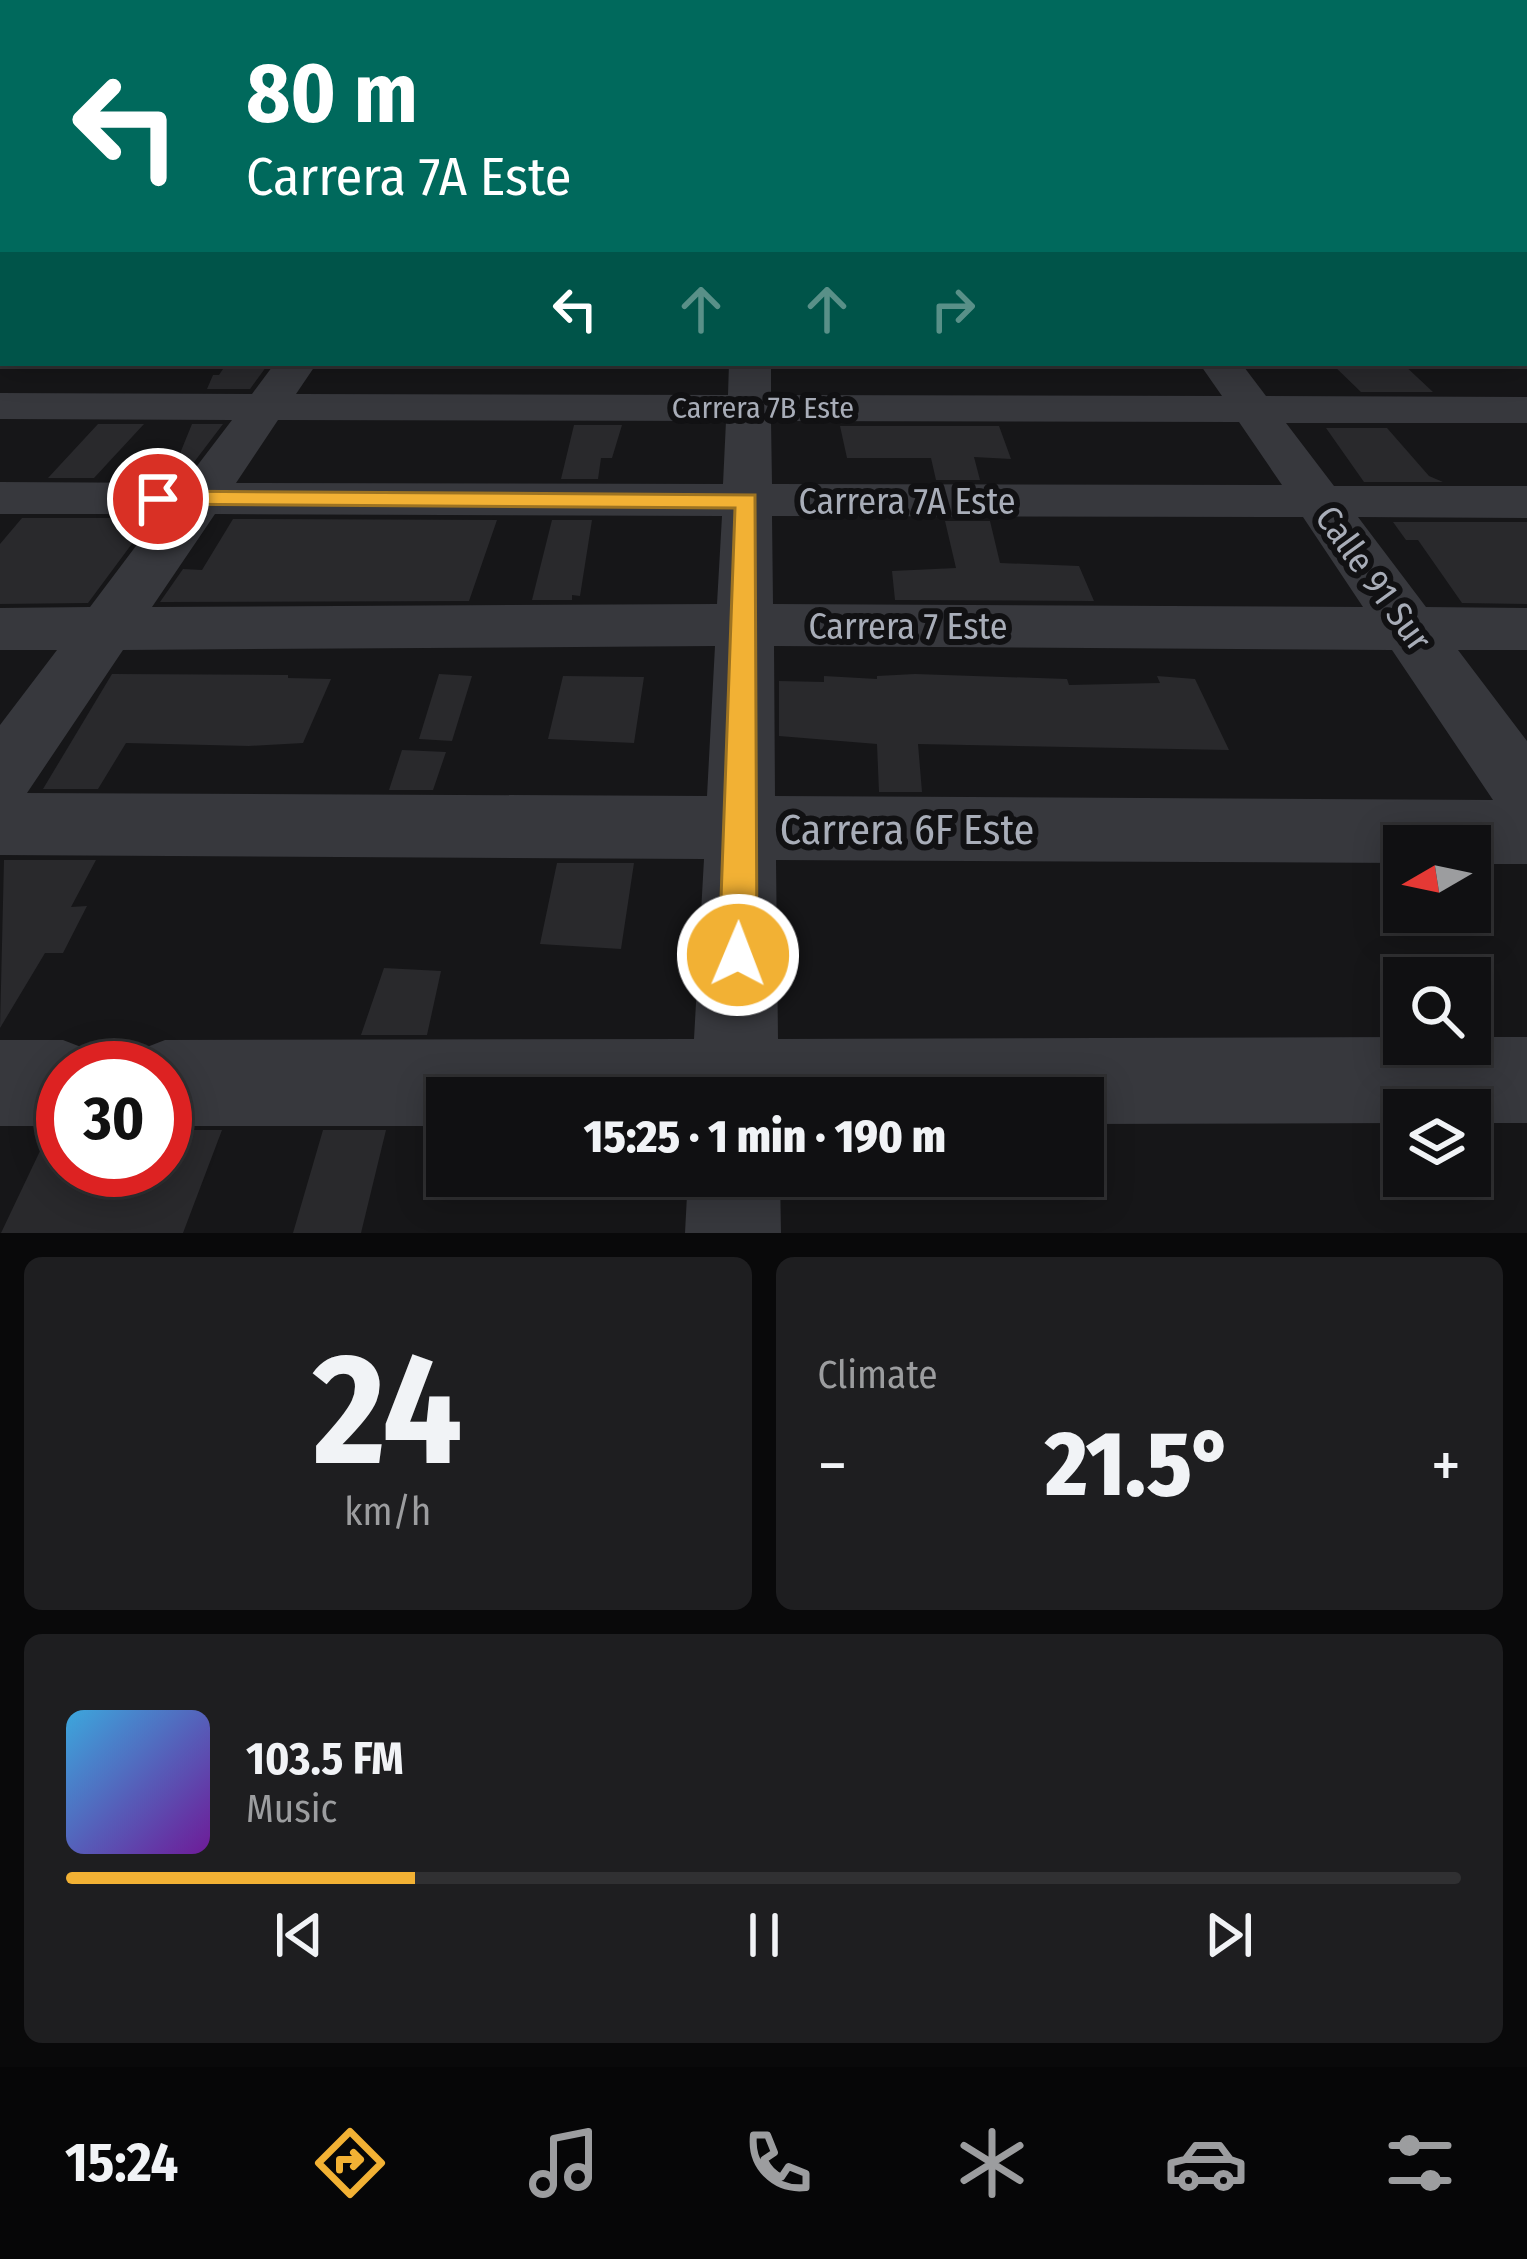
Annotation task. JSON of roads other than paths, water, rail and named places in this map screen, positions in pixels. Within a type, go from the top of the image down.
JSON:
[{"type":"street","points":[[0,777],[294,366]]},
{"type":"street","name":"Calle 91 Sur","points":[[1222,366],[1527,794]]},
{"type":"street","points":[[735,1077],[749,386]]},
{"type":"street","name":"Carrera 7B Este","points":[[0,406],[265,406],[749,386],[1254,410],[1527,410]]},
{"type":"street","name":"Carrera 7A Este","points":[[0,498],[1527,502]]},
{"type":"street","name":"Carrera 7 Este","points":[[0,629],[744,625],[1527,629]]},
{"type":"street","name":"Carrera 6F Este","points":[[0,824],[1527,832]]},
{"type":"street","points":[[1104,1085],[1527,1080]]},
{"type":"street","points":[[0,1083],[36,1083]]},
{"type":"street","points":[[192,1083],[426,1086]]},
{"type":"street","points":[[733,1233],[734,1197]]}]
